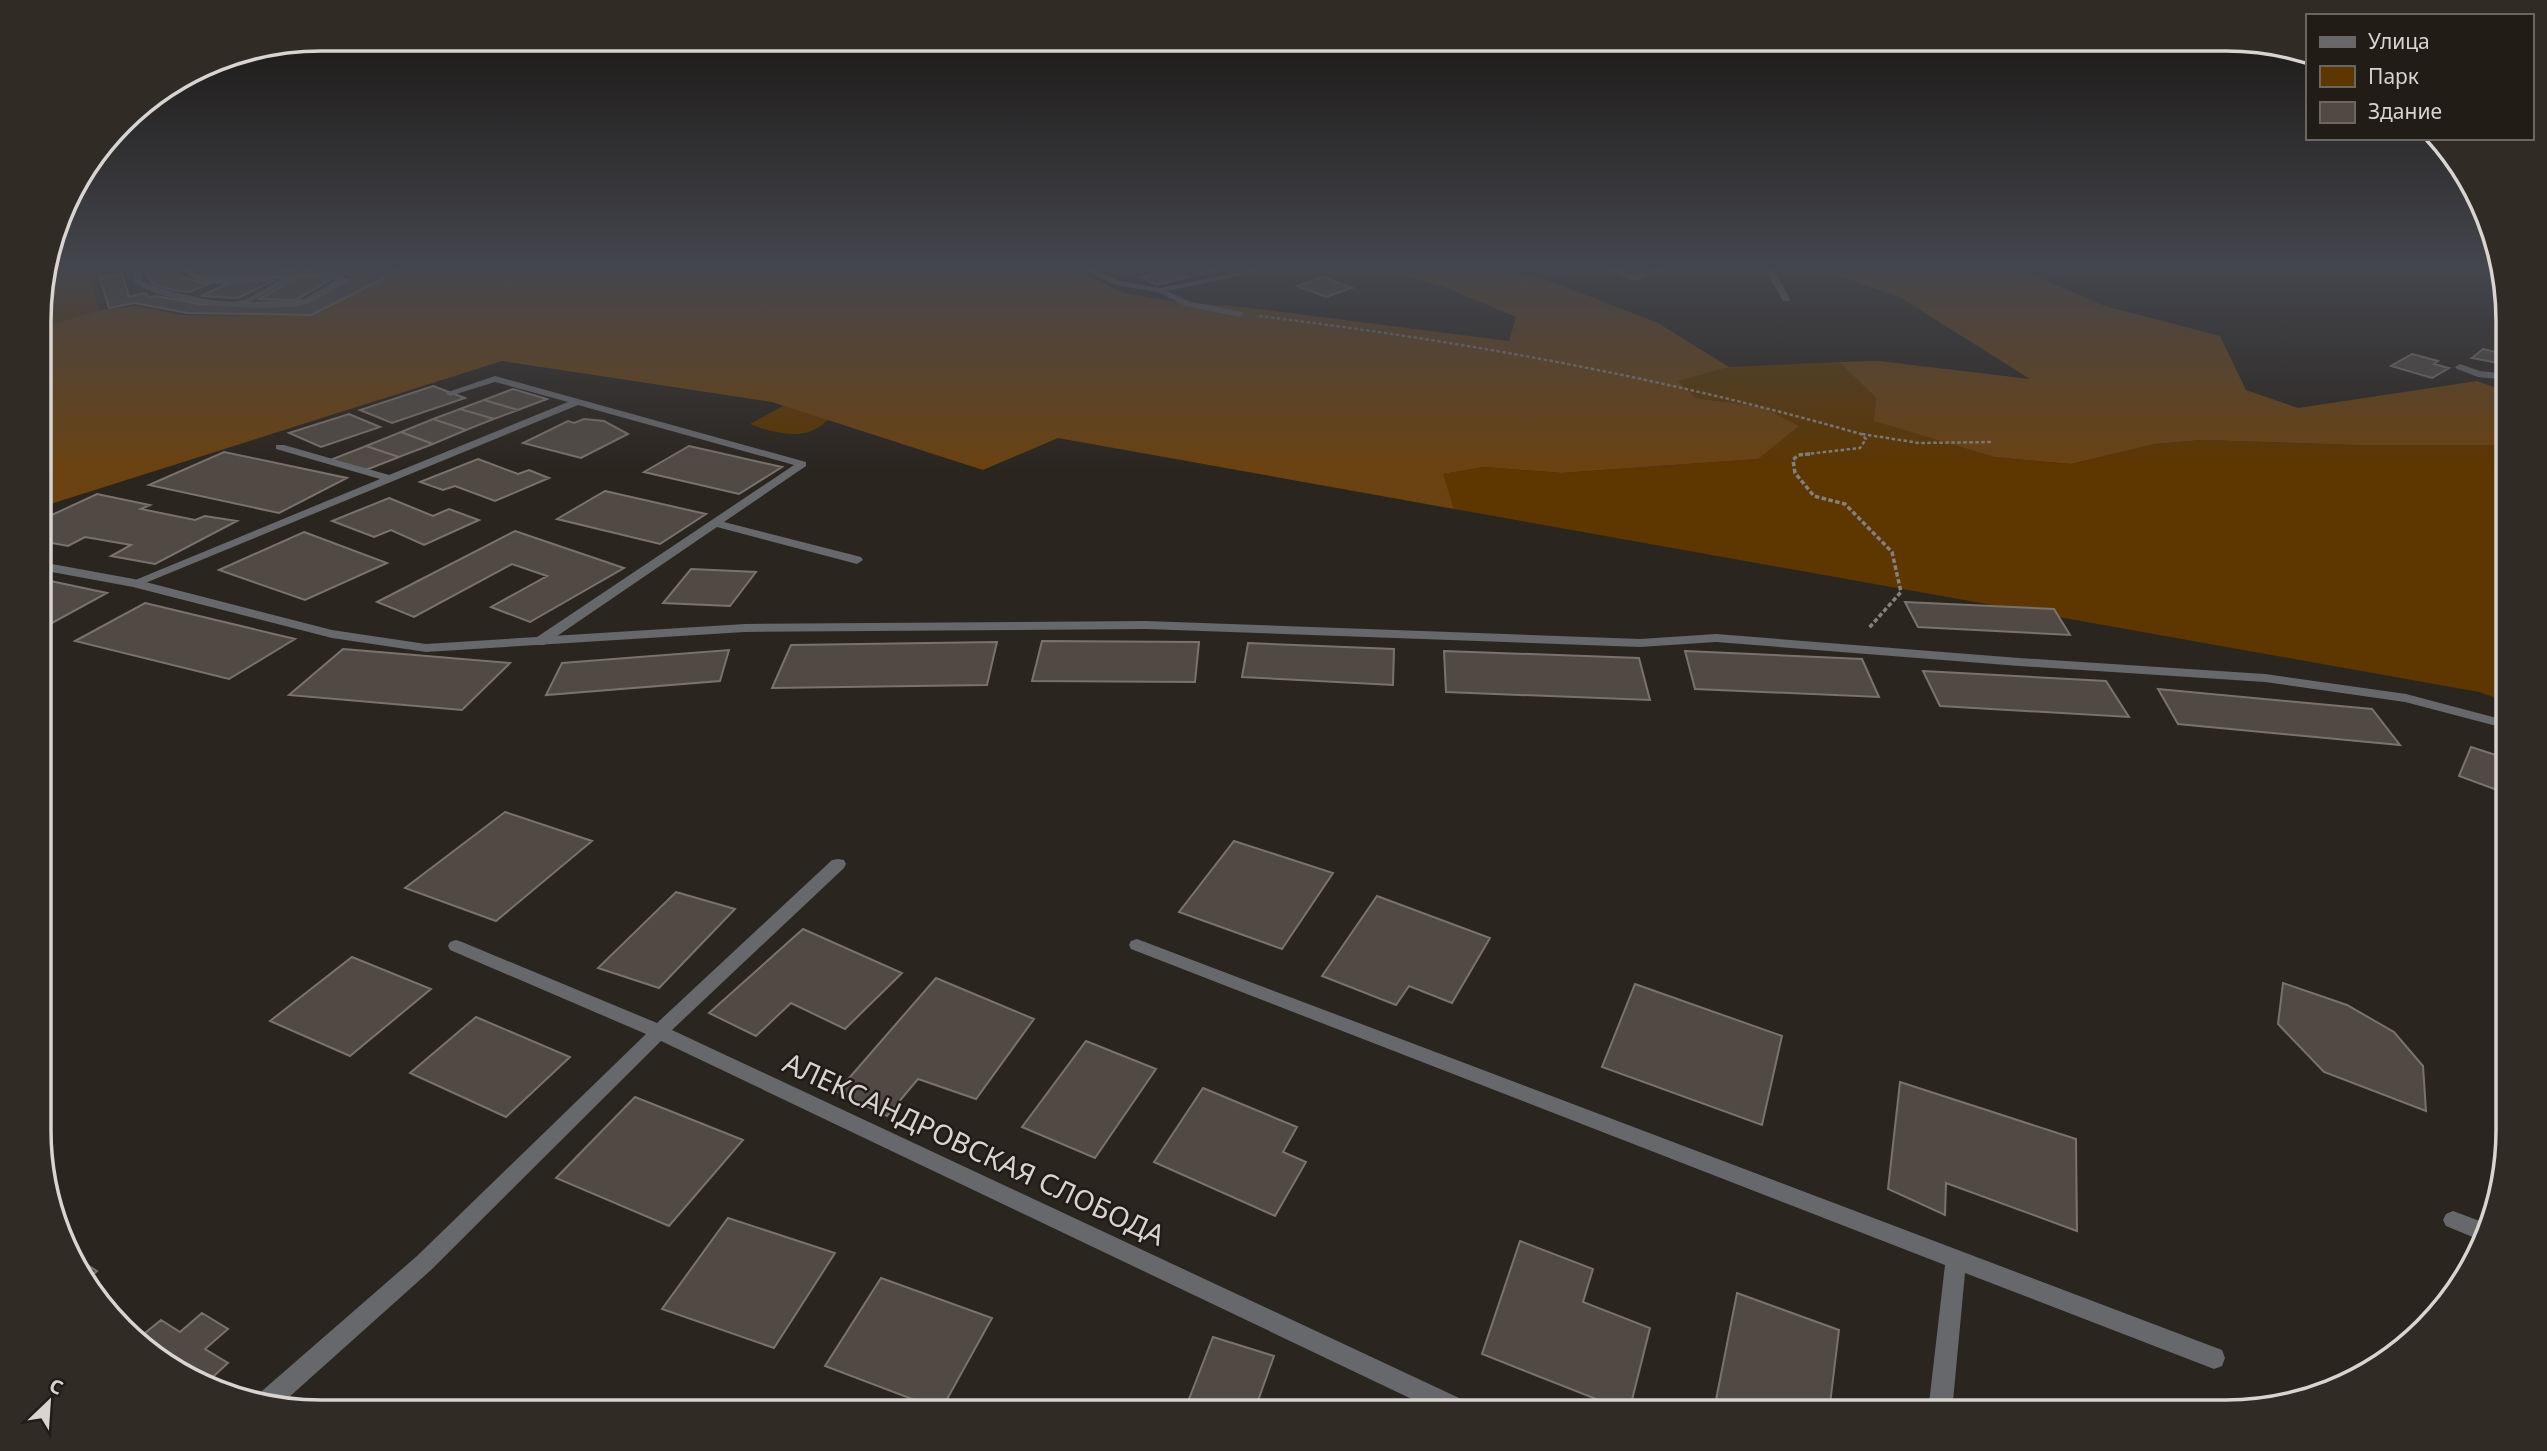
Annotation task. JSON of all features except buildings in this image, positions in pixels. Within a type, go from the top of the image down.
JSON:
[{"type":"street","points":[[2460,367],[2478,374],[2496,376]]},
{"type":"street","points":[[450,393],[495,379],[802,464],[538,642]]},
{"type":"street","points":[[134,583],[575,403]]},
{"type":"street","points":[[280,447],[388,478]]},
{"type":"street","points":[[715,523],[857,560]]},
{"type":"street","points":[[51,568],[134,583],[331,634],[426,648],[745,628],[1146,625],[1640,643],[1716,638],[2265,678],[2406,698],[2496,721]]},
{"type":"street","points":[[273,1396],[424,1263],[659,1031],[838,864]]},
{"type":"street","points":[[1136,944],[2214,1358]]},
{"type":"street","name":"АЛЕКСАНДРОВСКАЯ СЛОБОДА","points":[[456,946],[659,1031],[1439,1400]]},
{"type":"street","points":[[2453,1220],[2477,1230]]},
{"type":"street","points":[[1941,1400],[1956,1261]]},
{"type":"path","points":[[1412,335],[1659,381],[1803,416],[1861,434],[1919,443],[1991,442]]},
{"type":"path","points":[[1861,434],[1866,439],[1860,448],[1798,455],[1793,460],[1795,472],[1814,496],[1845,504],[1892,552],[1901,592],[1868,629]]},
{"type":"green space","points":[[1839,362],[1876,398],[1875,421],[1994,457],[2071,464],[2155,444],[2202,440],[2356,445],[2496,445],[2496,698],[2479,692],[1454,509],[1442,474],[1484,467],[1561,473],[1757,459],[1762,407],[1696,398],[1677,381],[1729,367]]},
{"type":"green space","points":[[783,406],[830,417],[813,430],[792,434],[750,424]]},
{"type":"shaded area","points":[[51,335],[1460,335],[1509,341],[1511,335],[1677,335],[1729,367],[1678,381],[1696,398],[1762,407],[1799,426],[1758,459],[1561,473],[1484,467],[1443,474],[1454,509],[1058,438],[983,470],[772,402],[502,361],[51,504]]},
{"type":"shaded area","points":[[1960,335],[2215,335],[2220,336],[2246,390],[2298,408],[2477,381],[2496,388],[2496,445],[2356,445],[2202,440],[2155,444],[2071,464],[1994,457],[1874,421],[1876,398],[1839,362],[1879,361],[2030,379]]}]
